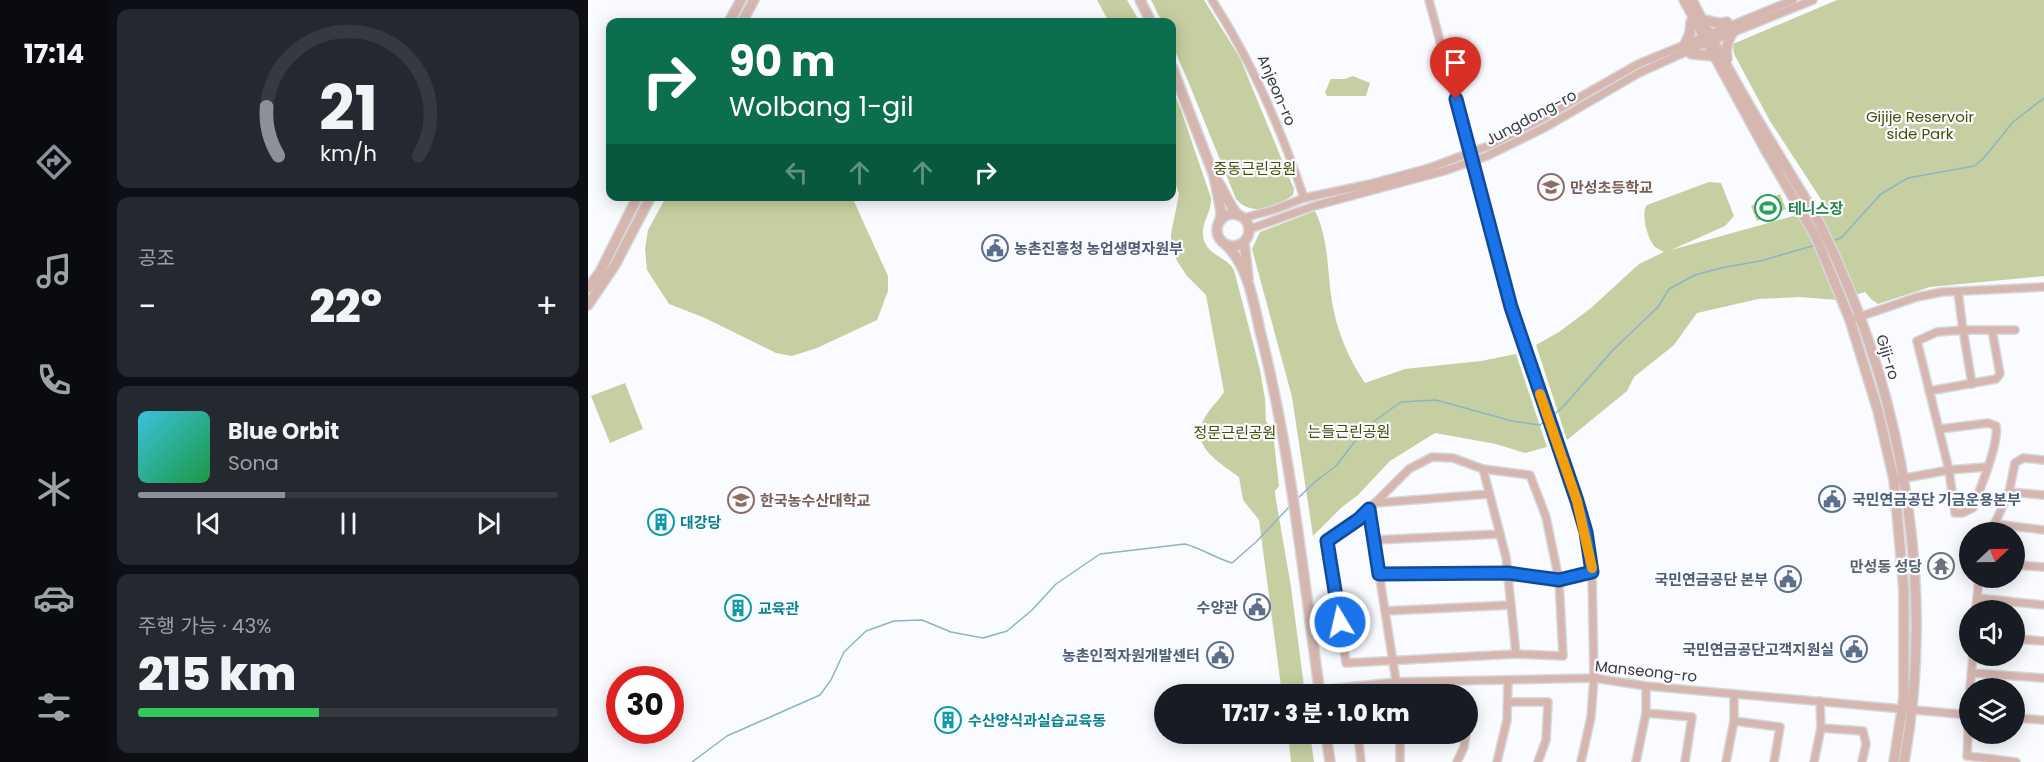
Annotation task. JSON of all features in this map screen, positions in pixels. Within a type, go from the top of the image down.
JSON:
[{"type":"street","points":[[731,18],[741,0]]},
{"type":"street","points":[[744,18],[754,0]]},
{"type":"street","points":[[1140,0],[1148,18]]},
{"type":"street","name":"Anjeon-ro","points":[[1212,0],[1246,55],[1259,81],[1304,198]]},
{"type":"street","points":[[1429,0],[1511,307],[1586,532],[1592,572],[1594,678],[1591,717],[1581,762]]},
{"type":"street","name":"Giji-ro","points":[[1684,0],[1724,60],[1809,204],[1826,236],[1855,318],[1898,479],[1914,556],[1915,684],[1904,762]]},
{"type":"street","name":"Giji-ro","points":[[1692,0],[1698,19]]},
{"type":"street","name":"Jungdong-ro","points":[[1731,29],[1792,0]]},
{"type":"street","name":"Jungdong-ro","points":[[1241,216],[1276,209],[1304,198],[1394,178],[1499,142],[1638,64],[1813,0]]},
{"type":"street","points":[[1713,56],[1691,54],[1687,47],[1691,22],[1706,19],[1714,23],[1727,22],[1731,29],[1725,53],[1727,58],[1724,60]]},
{"type":"street","name":"Giji-ro","points":[[1708,38],[1713,56],[1816,237],[1845,293]]},
{"type":"street","name":"Jungdong-ro","points":[[1250,229],[1314,206],[1411,181],[1473,161],[1539,131],[1687,47]]},
{"type":"street","points":[[1176,77],[1214,176],[1221,211],[1218,236],[1232,250],[1248,283]]},
{"type":"street","points":[[1214,176],[1221,184],[1228,202],[1250,229],[1244,242],[1248,283],[1267,359],[1289,474],[1319,684]]},
{"type":"street","points":[[588,288],[600,272],[636,201]]},
{"type":"street","points":[[588,305],[615,265],[648,201]]},
{"type":"street","points":[[1220,221],[1232,214],[1241,216]]},
{"type":"street","points":[[1224,244],[1235,246],[1244,242]]},
{"type":"street","points":[[1855,318],[1917,297],[1942,292],[2044,287]]},
{"type":"street","points":[[1959,292],[1972,384]]},
{"type":"street","points":[[1929,391],[1996,379],[2000,374],[1992,330]]},
{"type":"street","points":[[1940,429],[1989,423],[1996,426],[1995,444],[1973,508],[1962,513],[1955,513],[1940,429],[1917,341],[1937,332],[2015,330]]},
{"type":"street","points":[[1432,457],[1453,458],[1483,469],[1530,476],[1546,517],[1559,580],[1563,656],[1516,654],[1346,663],[1327,541],[1359,519],[1409,469],[1432,457]]},
{"type":"street","points":[[1995,522],[2009,492],[2015,464],[2018,460],[2023,458],[2044,460]]},
{"type":"street","points":[[1898,479],[1949,470],[1986,467]]},
{"type":"street","points":[[1483,469],[1508,573],[1516,654]]},
{"type":"street","name":"Giji-ro","points":[[1894,762],[1904,697],[1904,590],[1898,479]]},
{"type":"street","points":[[2009,492],[2044,495]]},
{"type":"street","points":[[1375,503],[1489,494]]},
{"type":"street","points":[[1369,509],[1397,682]]},
{"type":"street","points":[[2025,528],[2044,530]]},
{"type":"street","points":[[1374,540],[1500,534]]},
{"type":"street","points":[[2025,566],[2044,567]]},
{"type":"street","points":[[1379,574],[1508,573],[1559,580],[1592,572]]},
{"type":"street","points":[[1978,588],[1977,598],[2044,605]]},
{"type":"street","points":[[1385,611],[1511,605]]},
{"type":"street","points":[[2025,640],[2044,641]]},
{"type":"street","points":[[1971,666],[1971,678]]},
{"type":"street","points":[[1971,674],[2044,678]]},
{"type":"street","name":"Manseong-ro","points":[[1382,684],[1594,678],[1646,686],[1959,714]]},
{"type":"street","points":[[1497,762],[1507,720],[1508,680]]},
{"type":"street","points":[[1636,762],[1646,713],[1646,686]]},
{"type":"street","points":[[1726,762],[1734,721],[1734,694]]},
{"type":"street","points":[[1814,762],[1821,728],[1820,701]]},
{"type":"street","points":[[1508,702],[1548,702],[1546,740],[1538,762]]},
{"type":"street","points":[[1646,713],[1692,717],[1685,762]]},
{"type":"street","points":[[2025,719],[2044,720]]},
{"type":"street","points":[[1734,721],[1780,727],[1773,762]]},
{"type":"street","points":[[1821,728],[1863,731],[1866,744],[1862,762]]},
{"type":"street","points":[[1327,744],[1330,762]]},
{"type":"street","points":[[1359,744],[1361,762]]},
{"type":"street","points":[[1400,762],[1401,744]]},
{"type":"street","points":[[1457,762],[1464,744]]},
{"type":"street","points":[[1968,744],[1967,756],[2016,762]]},
{"type":"green space","points":[[1097,0],[1127,0],[1138,18],[1107,18]]},
{"type":"green space","name":"중동근린공원","points":[[1151,0],[1204,0],[1240,58],[1294,189],[1293,195],[1279,204],[1264,209],[1249,208],[1236,199],[1176,53],[1176,18],[1160,18]]},
{"type":"green space","name":"Gijije Reservoir side Park","points":[[1837,0],[2044,0],[2044,276],[1930,287],[1878,304],[1865,292],[1837,300],[1800,297],[1758,299],[1697,313],[1674,345],[1634,377],[1627,391],[1567,440],[1536,345],[1559,332],[1591,308],[1639,264],[1664,252],[1652,244],[1648,233],[1644,214],[1647,205],[1709,182],[1721,183],[1734,216],[1725,226],[1671,250],[1826,207],[1770,121],[1734,54],[1733,44]]},
{"type":"green space","points":[[1353,76],[1370,83],[1366,96],[1327,96],[1325,92],[1331,79],[1345,79]]},
{"type":"green space","name":"정문근린공원","points":[[1176,98],[1211,198],[1203,238],[1210,250],[1234,270],[1260,370],[1266,421],[1273,433],[1279,486],[1275,491],[1276,500],[1291,587],[1304,684],[1281,684],[1259,520],[1243,500],[1239,477],[1214,458],[1202,443],[1201,425],[1224,392],[1206,295],[1187,276],[1177,261],[1171,246],[1171,234],[1179,194],[1176,185]]},
{"type":"green space","name":"테니스장","points":[[1780,194],[1786,209],[1757,221],[1751,206]]},
{"type":"green space","points":[[664,201],[854,201],[888,276],[888,291],[877,320],[817,348],[792,356],[776,353],[705,318],[669,304],[647,270],[645,249],[648,230]]},
{"type":"green space","name":"는들근린공원","points":[[1315,211],[1323,233],[1337,323],[1348,354],[1365,383],[1405,369],[1481,361],[1516,354],[1547,447],[1525,453],[1496,444],[1435,433],[1390,461],[1358,495],[1341,508],[1313,536],[1292,397],[1252,249],[1260,232]]},
{"type":"green space","points":[[625,383],[643,429],[610,443],[591,396]]},
{"type":"green space","points":[[1289,744],[1311,744],[1314,762],[1291,762]]},
{"type":"waterway","points":[[1832,241],[1841,238],[1881,194],[1908,178],[1974,166],[1983,159],[2013,122],[2044,98]]},
{"type":"waterway","points":[[1551,416],[1561,409],[1613,350],[1658,307],[1669,289],[1695,275],[1760,261],[1816,245]]},
{"type":"waterway","points":[[1297,499],[1336,466],[1366,427],[1401,402],[1436,400],[1512,421],[1540,425],[1545,421]]},
{"type":"waterway","points":[[692,762],[727,736],[820,695],[831,680],[844,652],[866,631],[894,621],[922,620],[951,632],[983,638],[1007,631],[1032,610],[1056,584],[1100,554],[1185,544],[1232,563],[1256,542],[1289,507]]},
{"type":"slow traffic","points":[[1540,394],[1577,501],[1586,532],[1592,568]]},
{"type":"place","name":"만성초등학교","points":[[1551,187]]},
{"type":"place","name":"테니스장","points":[[1768,208]]},
{"type":"place","name":"농촌진흥청 농업생명자원부","points":[[995,248]]},
{"type":"place","name":"국민연금공단 기금운용본부","points":[[1832,499]]},
{"type":"place","name":"한국농수산대학교","points":[[741,500]]},
{"type":"place","name":"대강당","points":[[661,522]]},
{"type":"place","name":"만성동 성당","points":[[1941,566]]},
{"type":"place","name":"국민연금공단 본부","points":[[1788,579]]},
{"type":"place","name":"수양관","points":[[1257,607]]},
{"type":"place","name":"교육관","points":[[738,608]]},
{"type":"place","name":"국민연금공단고객지원실","points":[[1854,649]]},
{"type":"place","name":"농촌인적자원개발센터","points":[[1220,655]]},
{"type":"place","name":"수산양식과실습교육동","points":[[948,720]]},
{"type":"route","points":[[1340,622],[1327,541],[1359,519],[1369,509],[1379,574],[1508,573],[1559,580],[1592,572],[1586,532],[1511,307],[1456,99]]}]
